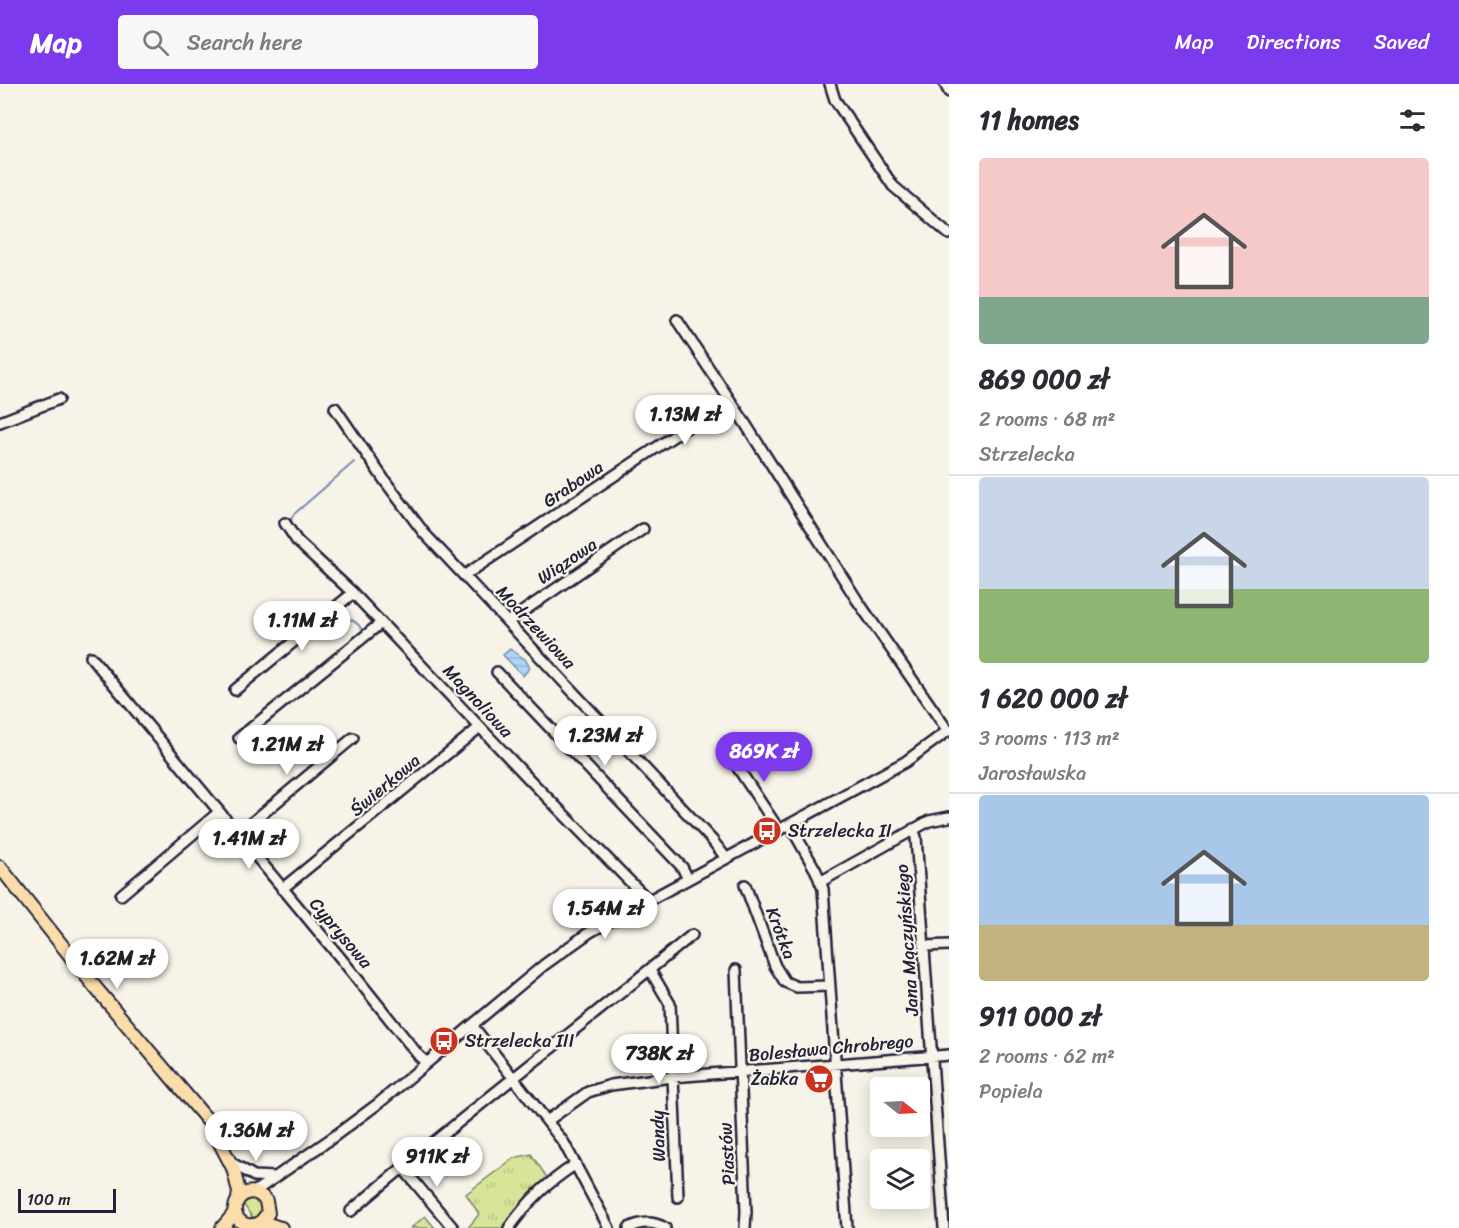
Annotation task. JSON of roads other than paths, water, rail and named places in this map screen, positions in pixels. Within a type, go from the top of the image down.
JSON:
[{"type":"main road","points":[[0,867],[95,987],[208,1122],[232,1165],[252,1192],[259,1194],[268,1205],[282,1228]]},
{"type":"main road","points":[[232,1165],[239,1192],[236,1214],[243,1223],[250,1226],[260,1223],[266,1217],[268,1205]]},
{"type":"main road","points":[[222,1228],[233,1215],[237,1204],[252,1192]]},
{"type":"main road","points":[[227,1228],[243,1223]]},
{"type":"main road","points":[[260,1223],[282,1228]]},
{"type":"street","points":[[830,84],[835,100],[893,186],[949,234]]},
{"type":"street","points":[[945,84],[949,92]]},
{"type":"street","points":[[252,1192],[342,1131],[544,966],[590,932],[905,762],[948,730],[857,600],[792,495],[676,320]]},
{"type":"street","points":[[0,422],[59,399]]},
{"type":"street","name":"Grabowa","points":[[465,575],[728,400]]},
{"type":"street","name":"Modrzewiowa","points":[[335,408],[385,481],[424,532],[712,840],[726,858]]},
{"type":"street","name":"Magnoliowa","points":[[285,524],[297,541],[353,593],[648,901]]},
{"type":"street","name":"Wiązowa","points":[[509,621],[643,529]]},
{"type":"street","points":[[235,690],[353,593]]},
{"type":"street","points":[[239,738],[381,623]]},
{"type":"street","name":"Cyprysowa","points":[[91,657],[427,1063]]},
{"type":"street","points":[[497,672],[682,867],[688,879]]},
{"type":"street","name":"Świerkowa","points":[[282,889],[480,727]]},
{"type":"street","points":[[237,835],[353,738]]},
{"type":"street","points":[[726,750],[779,831]]},
{"type":"street","points":[[121,895],[219,812]]},
{"type":"street","points":[[820,882],[929,822],[949,818]]},
{"type":"street","points":[[790,825],[816,871],[826,911],[847,1228]]},
{"type":"street","name":"Jana Mączyńskiego","points":[[914,830],[944,1228]]},
{"type":"street","name":"Krótka","points":[[745,885],[781,977],[797,987],[830,986]]},
{"type":"street","points":[[351,1211],[402,1167],[693,935]]},
{"type":"street","points":[[924,946],[949,945]]},
{"type":"street","name":"Wandy","points":[[650,970],[670,1004],[678,1197]]},
{"type":"street","name":"Piastów","points":[[736,970],[745,1228]]},
{"type":"street","points":[[472,1025],[564,1143],[609,1228]]},
{"type":"street","name":"Bolesława Chrobrego","points":[[547,1121],[588,1092],[611,1085],[672,1077],[949,1055]]},
{"type":"street","points":[[509,1228],[536,1194],[576,1164]]},
{"type":"street","points":[[232,1165],[254,1176],[277,1177]]},
{"type":"street","points":[[402,1167],[453,1228]]},
{"type":"street","points":[[268,1205],[269,1188],[277,1177]]},
{"type":"street","points":[[629,1228],[649,1223],[665,1228]]},
{"type":"water","points":[[510,649],[525,659],[530,668],[523,676],[503,655]]},
{"type":"waterway","points":[[292,527],[293,515],[354,462]]},
{"type":"waterway","points":[[297,534],[305,543]]},
{"type":"waterway","points":[[330,618],[347,618],[361,628]]},
{"type":"place","name":"Strzelecka II","points":[[767,831]]},
{"type":"place","name":"Strzelecka III","points":[[444,1041]]},
{"type":"place","name":"Żabka","points":[[819,1079]]}]
